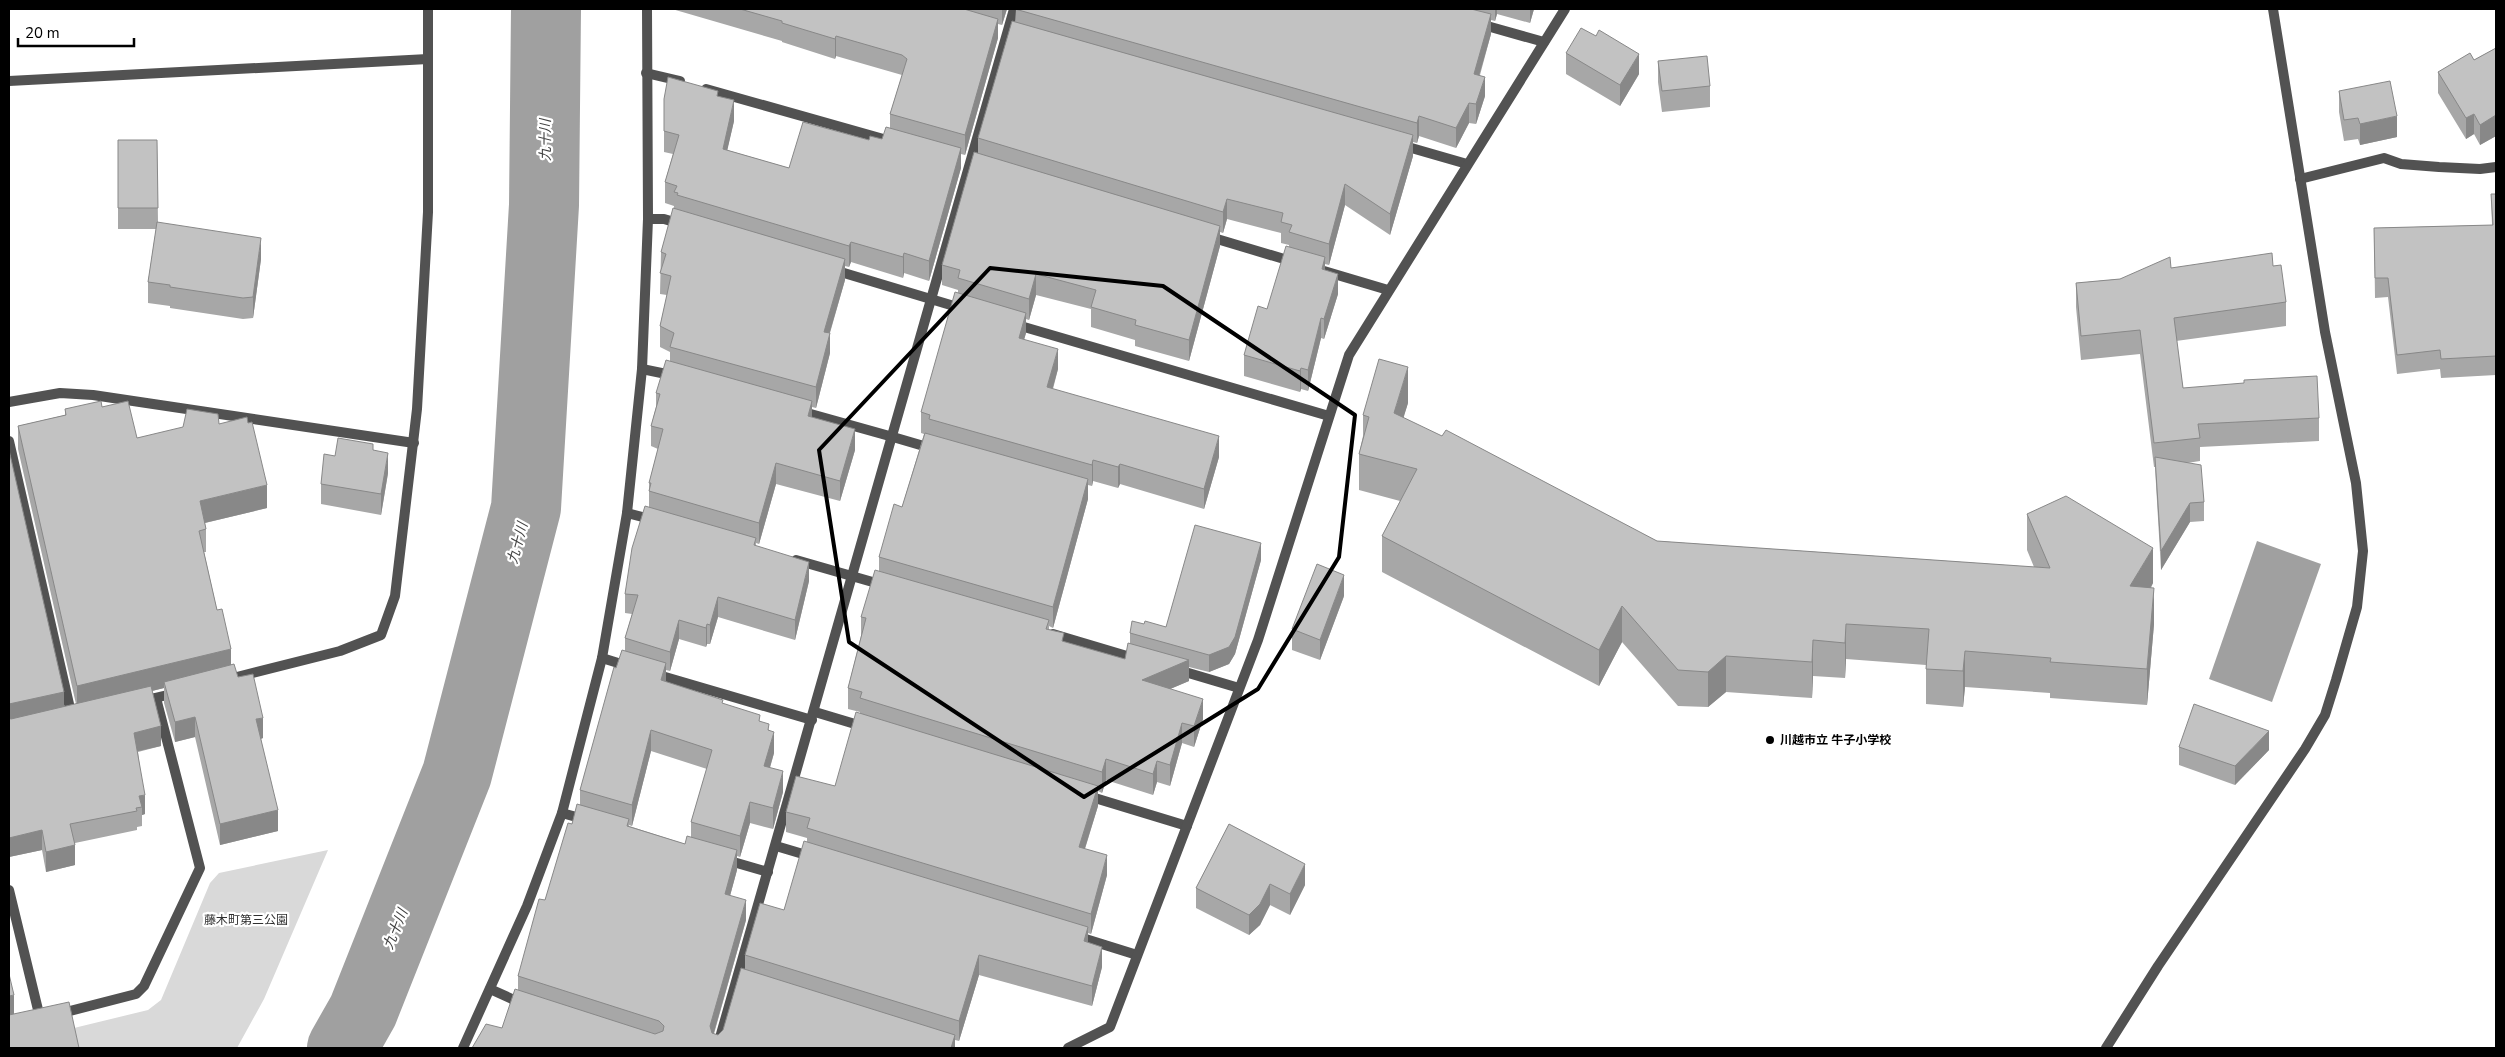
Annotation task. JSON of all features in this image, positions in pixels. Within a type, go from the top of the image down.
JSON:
[{"type":"street","points":[[214,683],[340,651],[381,635],[395,596],[414,443],[428,212],[428,9]]},
{"type":"street","points":[[463,1048],[527,906],[562,813],[602,658],[627,513],[642,369],[648,219],[647,9]]},
{"type":"street","points":[[717,1048],[741,982],[768,872],[1014,9]]},
{"type":"street","points":[[1068,1048],[1110,1027],[1258,640],[1349,355],[1565,9]]},
{"type":"street","points":[[2106,1048],[2158,966],[2325,716],[2357,607],[2363,551],[2356,483],[2325,332],[2273,9]]},
{"type":"street","points":[[1472,22],[1544,42]]},
{"type":"street","points":[[9,81],[428,59]]},
{"type":"street","points":[[646,73],[695,85],[905,146]]},
{"type":"street","points":[[1390,142],[1467,164]]},
{"type":"street","points":[[2300,179],[2384,158],[2401,164],[2480,169],[2496,167]]},
{"type":"street","points":[[648,219],[664,219],[693,228]]},
{"type":"street","points":[[1198,233],[1388,290]]},
{"type":"street","points":[[827,268],[970,311]]},
{"type":"street","points":[[1008,322],[1329,416]]},
{"type":"street","points":[[642,369],[689,380]]},
{"type":"street","points":[[9,402],[60,393],[93,395],[414,443]]},
{"type":"street","points":[[791,408],[940,450]]},
{"type":"street","points":[[9,440],[72,717]]},
{"type":"street","points":[[627,513],[664,523]]},
{"type":"street","points":[[787,558],[897,589]]},
{"type":"street","points":[[1040,630],[1144,660]]},
{"type":"street","points":[[602,658],[813,716],[872,729]]},
{"type":"street","points":[[1163,666],[1239,688]]},
{"type":"street","points":[[128,704],[185,691]]},
{"type":"street","points":[[9,890],[36,1019],[136,994],[144,986],[200,868],[156,698]]},
{"type":"street","points":[[1072,791],[1186,826]]},
{"type":"street","points":[[562,813],[600,824]]},
{"type":"street","points":[[776,846],[823,860]]},
{"type":"street","points":[[712,856],[768,872]]},
{"type":"street","points":[[1061,932],[1137,955]]},
{"type":"street","points":[[490,989],[512,1001],[530,1007]]},
{"type":"highlighted area","points":[[990,268],[1163,286],[1355,415],[1339,557],[1258,689],[1084,797],[849,642],[819,450]]},
{"type":"green space","name":"藤木町第三公園","points":[[328,850],[264,999],[237,1048],[79,1048],[74,1028],[148,1010],[161,1000],[210,883],[219,873]]},
{"type":"shaded area","points":[[2257,541],[2321,564],[2272,702],[2209,679]]},
{"type":"building","points":[[740,9],[964,9],[998,19],[965,135],[890,114],[907,59],[902,55],[836,36],[835,39]]},
{"type":"building","points":[[1015,9],[1471,9],[1491,14],[1474,74],[1485,77],[1476,104],[1469,103],[1456,128],[1419,116],[1417,123]]},
{"type":"building","points":[[1012,21],[1413,135],[1390,214],[1345,184],[1329,244],[1289,232],[1292,225],[1281,222],[1283,213],[1227,199],[1223,212],[978,138]]},
{"type":"building","points":[[1581,28],[1596,36],[1599,30],[1639,54],[1620,85],[1566,53]]},
{"type":"building","points":[[2496,48],[2496,115],[2480,125],[2474,114],[2466,118],[2438,72],[2470,53],[2474,60]]},
{"type":"building","points":[[1707,56],[1710,86],[1662,91],[1658,61]]},
{"type":"building","points":[[668,77],[718,91],[717,96],[734,100],[723,149],[789,168],[803,122],[869,140],[870,136],[882,139],[886,127],[961,148],[929,261],[904,253],[903,257],[851,242],[849,246],[677,195],[678,193],[674,192],[677,186],[665,182],[679,135],[664,131],[664,99]]},
{"type":"building","points":[[2390,81],[2397,116],[2360,124],[2358,118],[2344,120],[2339,91]]},
{"type":"building","points":[[118,140],[157,140],[158,208],[118,208]]},
{"type":"building","points":[[974,152],[1220,226],[1189,340],[1135,325],[1136,320],[1091,307],[1096,290],[1036,274],[1029,299],[958,278],[960,270],[942,265]]},
{"type":"building","points":[[2491,194],[2496,194],[2496,356],[2441,359],[2440,350],[2397,355],[2388,278],[2375,278],[2374,228],[2493,225]]},
{"type":"building","points":[[673,208],[845,259],[824,332],[830,333],[816,387],[670,347],[674,333],[660,326],[671,276],[660,273],[666,254],[661,252]]},
{"type":"building","points":[[157,222],[261,238],[253,297],[243,298],[148,282]]},
{"type":"building","points":[[1286,246],[1325,257],[1322,269],[1338,274],[1324,319],[1321,318],[1308,370],[1301,368],[1300,371],[1244,355],[1258,306],[1267,309]]},
{"type":"building","points":[[2272,253],[2273,266],[2281,265],[2286,302],[2174,318],[2183,388],[2244,383],[2244,380],[2317,376],[2319,418],[2198,424],[2200,438],[2154,443],[2140,330],[2081,336],[2076,283],[2120,279],[2170,257],[2171,268]]},
{"type":"building","points":[[955,292],[1026,313],[1019,338],[1058,349],[1047,387],[1219,436],[1204,489],[1120,464],[1118,467],[1093,460],[1092,465],[929,419],[930,415],[921,412]]},
{"type":"building","points":[[1379,359],[1408,367],[1394,413],[1442,436],[1446,430],[1657,541],[2050,568],[2027,514],[2066,496],[2153,548],[2130,586],[2154,588],[2147,669],[2050,662],[2051,658],[1965,651],[1963,671],[1926,669],[1929,629],[1846,624],[1845,643],[1813,640],[1812,662],[1726,656],[1708,672],[1678,670],[1622,606],[1599,650],[1382,536],[1417,469],[1359,454],[1369,417],[1363,415]]},
{"type":"building","points":[[666,360],[812,401],[808,416],[855,429],[840,481],[776,463],[759,523],[649,491],[651,483],[649,483],[663,429],[651,426],[660,394],[656,393]]},
{"type":"building","points":[[101,401],[102,407],[128,401],[137,438],[183,427],[187,409],[218,414],[219,424],[247,417],[248,423],[252,422],[267,485],[200,501],[206,529],[199,531],[217,610],[222,609],[231,649],[77,686],[18,426],[66,415],[65,409]]},
{"type":"building","points":[[925,433],[1088,479],[1053,607],[879,557],[894,504],[902,507]]},
{"type":"building","points":[[338,438],[373,444],[373,450],[388,453],[381,494],[321,484],[324,454],[335,456]]},
{"type":"building","points":[[9,450],[64,692],[9,704]]},
{"type":"building","points":[[2155,457],[2201,465],[2204,502],[2190,503],[2161,551]]},
{"type":"building","points":[[645,506],[756,538],[754,545],[809,562],[795,620],[718,597],[710,625],[707,624],[706,628],[679,620],[670,652],[625,638],[638,595],[625,594],[632,548]]},
{"type":"building","points":[[1195,525],[1261,543],[1235,637],[1229,647],[1209,655],[1130,633],[1132,621],[1144,624],[1145,621],[1166,627]]},
{"type":"building","points":[[1317,564],[1344,575],[1320,640],[1292,629]]},
{"type":"building","points":[[875,570],[1049,620],[1046,629],[1064,633],[1062,641],[1125,659],[1128,643],[1189,660],[1142,680],[1203,699],[1194,726],[1182,723],[1170,765],[1157,761],[1153,774],[1106,759],[1102,772],[860,698],[862,692],[848,688],[866,618],[861,617]]},
{"type":"building","points":[[622,650],[666,663],[661,680],[723,700],[722,703],[760,715],[759,721],[769,724],[768,730],[774,732],[764,766],[783,771],[773,808],[750,802],[740,836],[691,822],[712,750],[651,730],[632,805],[580,790],[614,667],[616,668]]},
{"type":"building","points":[[234,664],[238,677],[253,674],[263,718],[256,719],[278,810],[220,824],[195,717],[175,722],[164,682]]},
{"type":"building","points":[[151,686],[161,726],[134,733],[145,795],[139,796],[142,807],[136,808],[137,811],[70,824],[75,845],[46,852],[42,830],[9,838],[9,718]]},
{"type":"building","points":[[2194,704],[2269,731],[2235,766],[2179,747]]},
{"type":"building","points":[[856,712],[1098,786],[1079,847],[1107,855],[1091,914],[807,828],[810,818],[786,812],[796,776],[835,786]]},
{"type":"building","points":[[577,804],[629,819],[627,826],[685,844],[687,836],[737,850],[725,894],[746,900],[710,1026],[712,1033],[718,1035],[723,1030],[741,968],[955,1035],[951,1048],[472,1048],[486,1024],[502,1028],[515,989],[655,1034],[663,1031],[664,1026],[659,1021],[518,976],[539,899],[545,900],[568,823],[572,824]]},
{"type":"building","points":[[1229,824],[1305,864],[1290,894],[1270,884],[1260,904],[1249,915],[1196,888]]},
{"type":"building","points":[[804,841],[1088,927],[1084,941],[1102,947],[1092,986],[979,955],[959,1021],[745,955],[760,903],[784,910]]},
{"type":"building","points":[[9,974],[14,995],[9,996]]},
{"type":"building","points":[[69,1002],[79,1048],[9,1048],[9,1015]]},
{"type":"waterway","name":"九十川","points":[[342,1048],[363,1011],[457,774],[526,508],[544,205],[546,9]]},
{"type":"place","name":"川越市立 牛子小学校","points":[[1770,740]]}]
